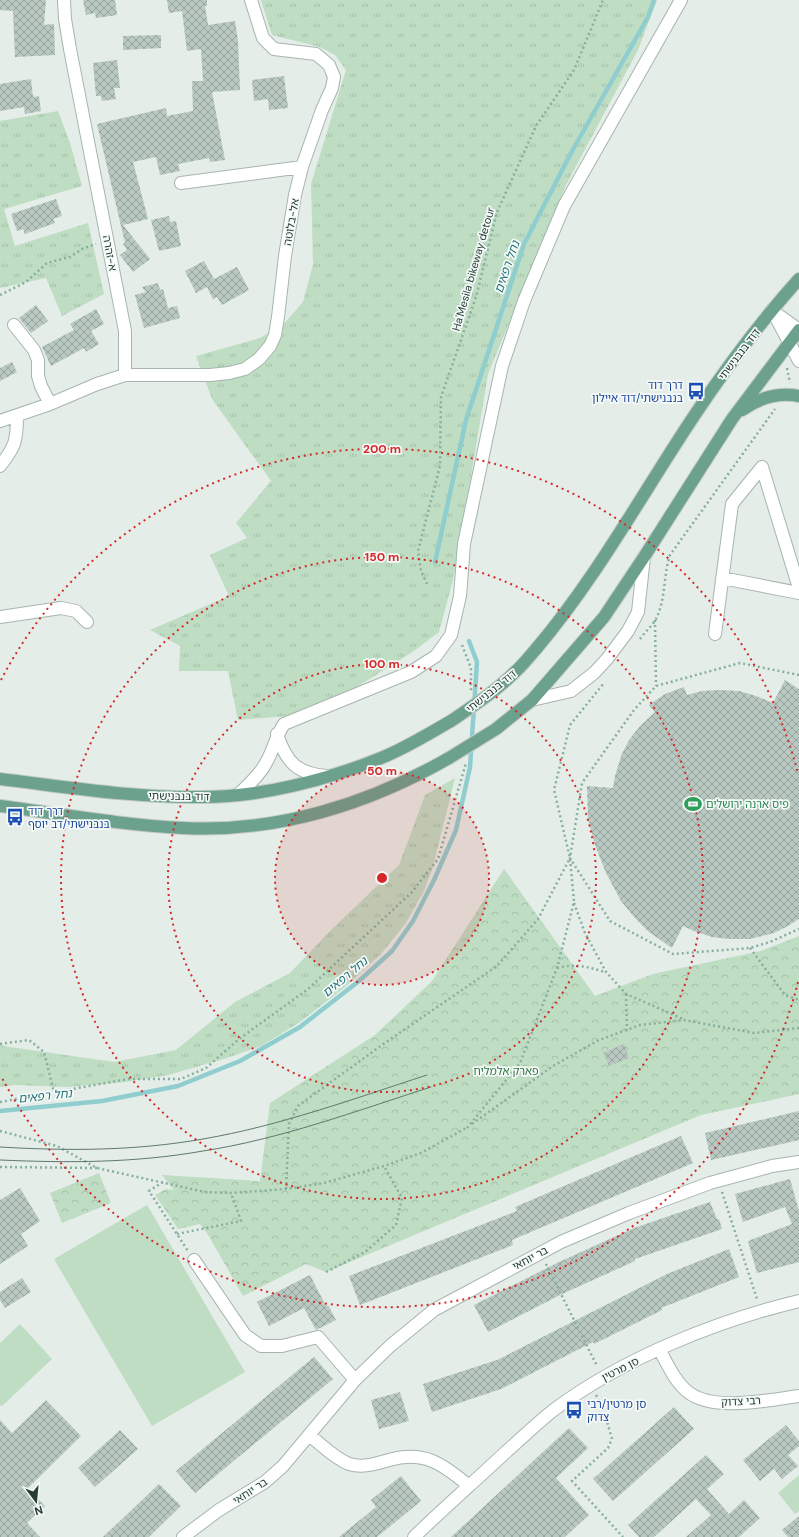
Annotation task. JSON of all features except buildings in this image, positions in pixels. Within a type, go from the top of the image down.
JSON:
[{"type":"main road","name":"דוד בנבנישתי","points":[[0,779],[162,797],[204,798],[266,791],[327,776],[382,758],[409,745],[451,721],[476,705],[515,672],[536,649],[579,595],[694,416],[772,310],[799,279]]},
{"type":"main road","points":[[0,806],[133,824],[185,828],[226,828],[267,824],[332,810],[365,799],[414,778],[449,758],[496,728],[532,700],[604,617],[732,419],[788,342],[799,330]]},
{"type":"main road","points":[[732,419],[752,403],[775,396],[795,395]]},
{"type":"street","name":"א-זהרה","points":[[64,0],[65,19],[70,49],[125,331],[125,375]]},
{"type":"street","name":"אל-בלוטה","points":[[125,375],[210,375],[229,373],[245,369],[259,359],[270,346],[275,335],[290,221],[302,168],[322,110],[332,88],[334,77],[329,65],[316,54],[274,49],[263,38],[251,0]]},
{"type":"street","points":[[239,794],[256,777],[266,762],[277,734],[284,724],[411,672],[436,656],[451,635],[460,596],[464,544],[502,366],[524,300],[564,206],[681,0]]},
{"type":"street","points":[[181,183],[302,168]]},
{"type":"street","points":[[772,310],[799,330]]},
{"type":"street","points":[[772,310],[798,358]]},
{"type":"street","points":[[14,325],[34,350],[38,360],[38,376],[50,404]]},
{"type":"street","points":[[0,421],[50,404],[97,384],[125,375]]},
{"type":"street","points":[[0,466],[13,449],[17,434],[16,416]]},
{"type":"street","points":[[715,634],[732,504],[762,467],[799,588]]},
{"type":"street","points":[[532,700],[572,690],[594,673],[607,658],[628,631],[638,612],[644,557]]},
{"type":"street","points":[[722,578],[799,593]]},
{"type":"street","points":[[0,617],[61,608],[76,611],[87,622]]},
{"type":"street","points":[[277,734],[283,751],[289,761],[300,770],[313,775],[327,776]]},
{"type":"street","name":"בר יוחאי","points":[[183,1537],[219,1510],[265,1482],[283,1466],[355,1380],[390,1346],[434,1310],[561,1242],[629,1213],[685,1191],[718,1181],[772,1166],[799,1162]]},
{"type":"street","points":[[194,1260],[246,1335],[261,1346],[282,1346],[318,1337],[355,1380]]},
{"type":"street","name":"סן מרטין","points":[[414,1537],[554,1410],[591,1384],[659,1349],[761,1311],[799,1301]]},
{"type":"street","name":"רבי צדוק","points":[[659,1349],[677,1381],[688,1392],[702,1399],[721,1404],[799,1396]]},
{"type":"street","points":[[310,1435],[335,1456],[350,1464],[364,1466],[411,1456],[429,1459],[442,1464],[469,1486]]},
{"type":"path","name":"Ha'Mesila bikeway detour","points":[[427,584],[421,570],[418,552],[440,466],[441,397],[476,297],[497,212],[536,126],[574,70],[603,0]]},
{"type":"path","points":[[0,295],[26,282],[47,263],[70,257],[82,249],[107,240]]},
{"type":"path","points":[[656,686],[655,620],[662,597],[665,571],[670,555],[766,420],[778,405],[784,401],[792,400],[795,395],[787,368],[798,358]]},
{"type":"path","points":[[635,644],[655,620]]},
{"type":"path","points":[[462,644],[471,668],[470,698]]},
{"type":"path","points":[[286,1189],[289,1124],[298,1106],[382,1045],[497,966],[538,919],[570,858],[582,783],[634,710],[656,686],[740,663],[799,675]]},
{"type":"path","points":[[605,682],[570,725],[554,790],[570,858],[574,902],[585,933],[606,972],[626,994],[684,1020],[754,1033],[799,1028]]},
{"type":"path","points":[[0,1102],[128,1079],[181,1079],[206,1068],[239,1039],[308,989],[412,892],[438,859],[467,758]]},
{"type":"path","points":[[570,858],[610,921],[672,954],[750,948],[770,942],[799,929]]},
{"type":"path","points":[[467,1128],[520,1063],[557,968],[574,902]]},
{"type":"path","points":[[750,948],[785,995],[799,1000]]},
{"type":"path","points":[[557,968],[567,965],[584,965],[606,972]]},
{"type":"path","points":[[626,994],[627,1030]]},
{"type":"path","points":[[0,1168],[97,1168],[205,1192],[231,1193],[286,1189],[324,1183],[384,1166],[421,1153],[467,1128],[553,1066],[598,1040],[640,1025],[684,1020]]},
{"type":"path","points":[[0,1044],[29,1040],[44,1052],[54,1092]]},
{"type":"path","points":[[0,1131],[58,1146],[97,1168]]},
{"type":"path","points":[[326,1272],[365,1252],[396,1226],[402,1198],[384,1166]]},
{"type":"path","points":[[718,1181],[761,1311]]},
{"type":"path","points":[[163,1182],[149,1191],[194,1260]]},
{"type":"path","points":[[177,1234],[241,1221],[231,1193]]},
{"type":"path","points":[[540,1253],[603,1378]]},
{"type":"path","points":[[591,1384],[604,1411],[612,1439],[608,1448],[572,1481],[623,1537]]},
{"type":"green space","points":[[261,0],[657,0],[638,50],[566,185],[488,374],[453,580],[439,632],[414,651],[314,714],[238,720],[228,671],[179,671],[180,646],[150,630],[229,596],[210,555],[247,538],[236,523],[271,481],[212,399],[196,356],[260,338],[283,325],[303,302],[313,264],[311,184],[346,70],[335,55],[320,47],[272,35]]},
{"type":"green space","points":[[58,111],[70,143],[82,186],[4,209],[15,246],[88,223],[104,294],[62,316],[46,278],[0,288],[0,121]]},
{"type":"green space","points":[[455,778],[432,870],[424,891],[406,923],[381,954],[345,987],[300,1022],[261,1046],[224,1059],[168,1075],[126,1082],[67,1087],[15,1085],[0,1087],[0,1043],[3,1046],[114,1062],[176,1050],[235,1002],[290,973],[332,929],[399,865],[425,795]]},
{"type":"green space","name":"פארק אלמליח","points":[[504,869],[595,996],[653,974],[761,951],[799,936],[799,1094],[701,1115],[326,1272],[306,1264],[243,1296],[207,1233],[200,1224],[178,1229],[155,1195],[166,1189],[174,1190],[162,1175],[260,1181],[270,1103],[375,1035],[432,981]]},
{"type":"green space","points":[[99,1173],[111,1203],[62,1223],[50,1193]]},
{"type":"green space","points":[[147,1205],[245,1372],[152,1426],[54,1259]]},
{"type":"green space","points":[[20,1324],[52,1359],[2,1406],[0,1405],[0,1343]]},
{"type":"green space","points":[[799,1475],[799,1511],[795,1514],[778,1493]]},
{"type":"waterway","name":"נחל רפאים","points":[[435,562],[466,420],[524,244],[571,153],[648,17],[654,0]]},
{"type":"waterway","name":"נחל רפאים","points":[[0,1111],[102,1101],[178,1086],[240,1061],[300,1027],[359,981],[392,951],[413,921],[434,880],[456,830],[470,767],[477,662],[469,641]]},
{"type":"tram line","points":[[0,1147],[102,1149],[152,1146],[203,1139],[260,1127],[427,1075]]},
{"type":"tram line","points":[[0,1160],[51,1162],[127,1160],[203,1151],[232,1146],[290,1132],[431,1087]]},
{"type":"place","name":"דרך דוד בנבנישתי/דוד איילון","points":[[696,391]]},
{"type":"place","name":"פיס ארנה ירושלים","points":[[693,804]]},
{"type":"place","name":"דרך דוד בנבנישתי/דב יוסף","points":[[15,817]]},
{"type":"place","name":"סן מרטין/רבי צדוק","points":[[574,1410]]}]
